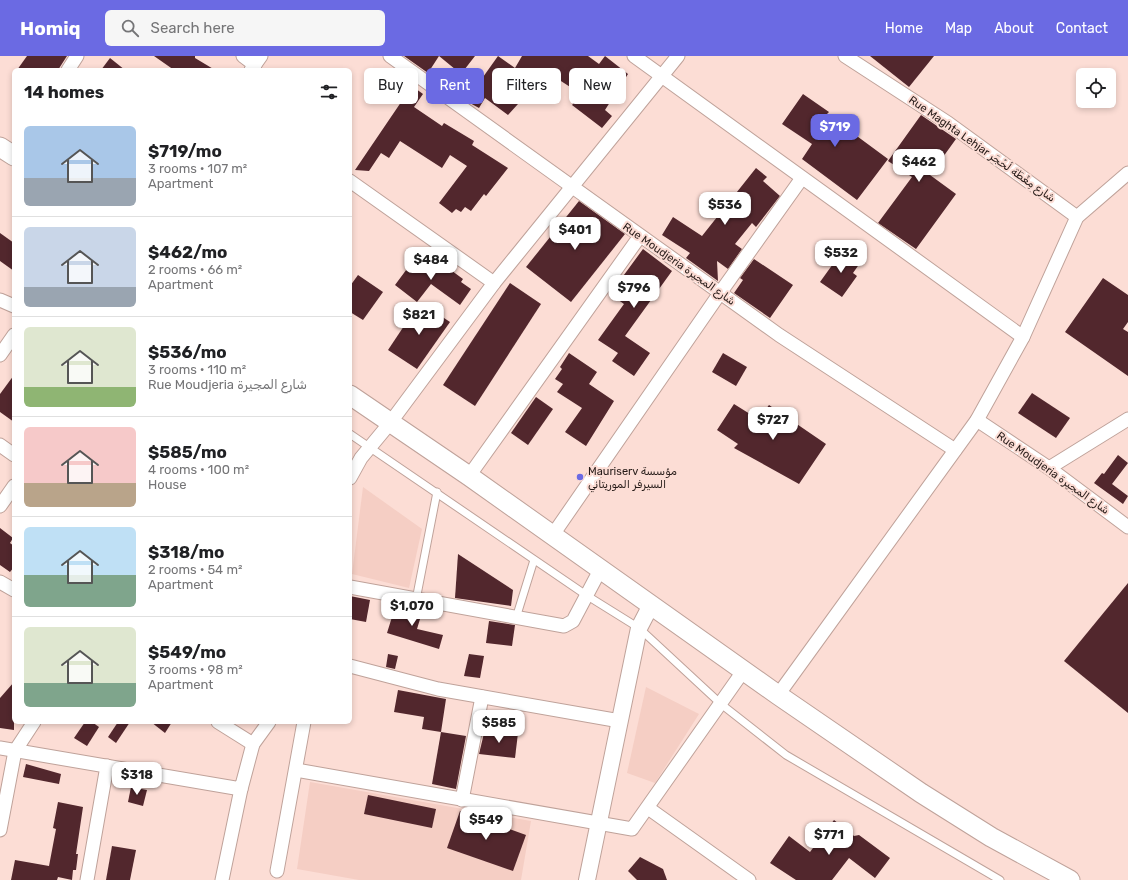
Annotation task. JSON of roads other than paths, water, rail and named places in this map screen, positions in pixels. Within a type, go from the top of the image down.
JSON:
[{"type":"main road","points":[[0,146],[12,155]]},
{"type":"main road","points":[[352,396],[469,476],[778,695],[921,793],[991,837],[1070,880]]},
{"type":"street","points":[[69,68],[77,56]]},
{"type":"street","points":[[243,56],[256,64]]},
{"type":"street","name":"Rue Moudjeria شارع المجيرة","points":[[390,56],[779,335],[956,450]]},
{"type":"street","points":[[634,56],[1023,337]]},
{"type":"street","points":[[352,475],[370,446],[390,423],[494,283],[678,56]]},
{"type":"street","name":"Rue Maghta Lehjar شارع مِغْطَة لَحْجَر","points":[[845,56],[948,122],[1077,217]]},
{"type":"street","points":[[778,695],[977,420],[1023,337],[1077,217],[1128,173]]},
{"type":"street","points":[[552,536],[720,293],[802,178]]},
{"type":"street","points":[[352,182],[494,283]]},
{"type":"street","points":[[469,476],[640,236]]},
{"type":"street","points":[[0,300],[12,305]]},
{"type":"street","points":[[0,354],[12,338]]},
{"type":"street","points":[[1049,468],[1128,419]]},
{"type":"street","name":"Rue Moudjeria شارع المجيرة","points":[[977,420],[1049,468],[1128,527]]},
{"type":"street","points":[[0,445],[12,454]]},
{"type":"street","points":[[0,506],[12,489]]},
{"type":"street","points":[[352,588],[560,626],[567,626],[573,621],[600,570]]},
{"type":"street","points":[[0,582],[12,589]]},
{"type":"street","points":[[587,880],[639,628],[651,605]]},
{"type":"street","points":[[352,667],[438,689],[620,721]]},
{"type":"street","points":[[296,770],[632,829],[744,670]]},
{"type":"street","points":[[462,800],[482,697]]},
{"type":"street","points":[[0,830],[14,751],[33,724]]},
{"type":"street","points":[[221,724],[253,744]]},
{"type":"street","points":[[222,880],[241,790],[253,744],[268,724]]},
{"type":"street","points":[[277,871],[304,724]]},
{"type":"street","points":[[0,748],[241,790]]},
{"type":"street","points":[[88,880],[107,766]]},
{"type":"street","points":[[648,808],[749,880]]},
{"type":"lane","points":[[352,435],[370,446],[586,595],[639,628],[721,704],[786,755],[1000,880]]},
{"type":"lane","points":[[416,600],[437,492]]},
{"type":"lane","points":[[516,618],[534,560]]},
{"type":"place","name":"Mauriserv مؤسسة السيرفر الموريتاني","points":[[580,477]]}]
